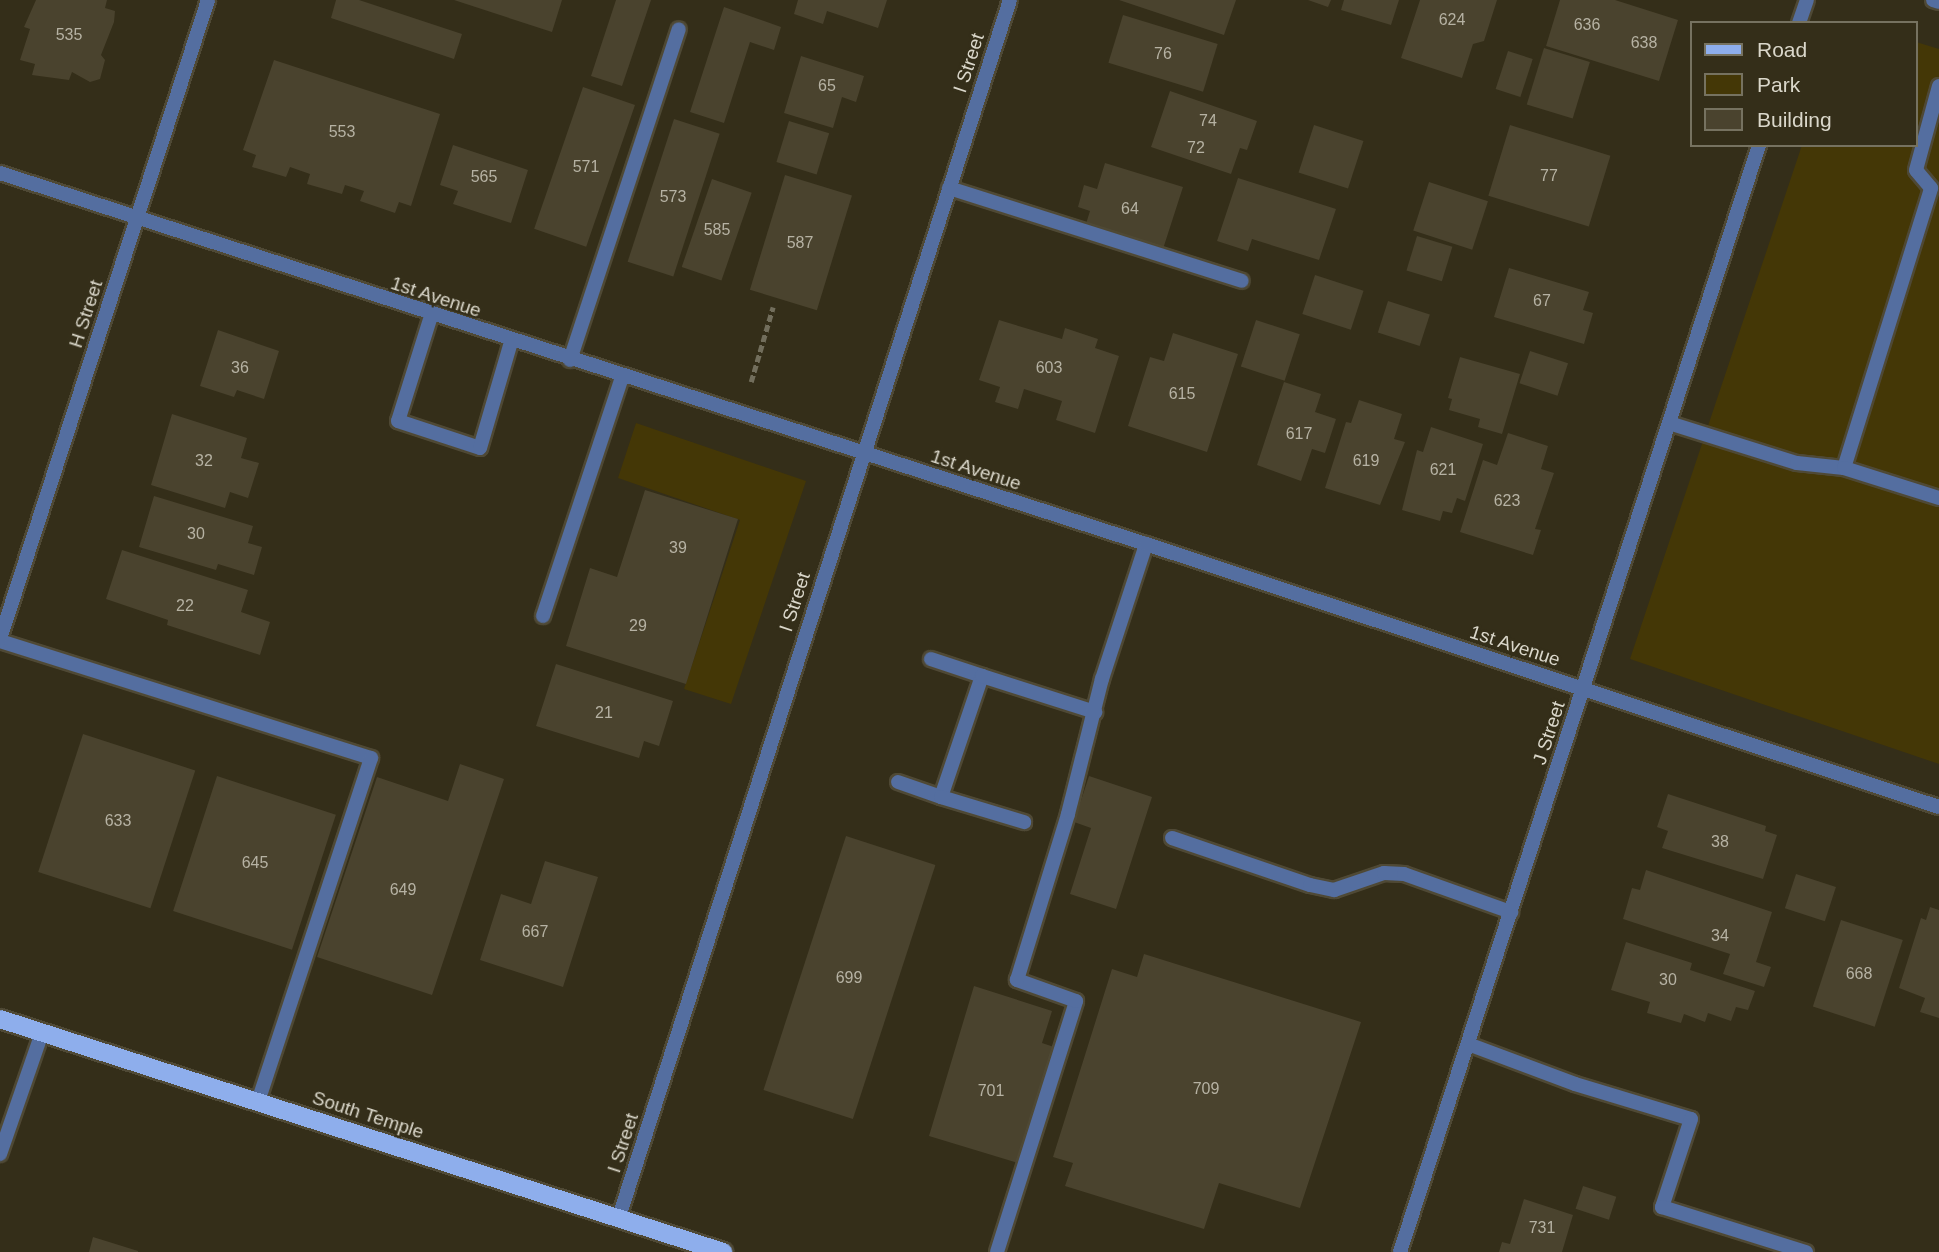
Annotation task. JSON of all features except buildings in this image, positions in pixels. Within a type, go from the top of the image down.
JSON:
[{"type":"main road","name":"South Temple","points":[[0,1019],[723,1252]]},
{"type":"street","name":"H Street","points":[[0,640],[208,0]]},
{"type":"street","name":"I Street","points":[[619,1217],[1010,0]]},
{"type":"street","points":[[1800,21],[1807,0]]},
{"type":"street","points":[[1933,0],[1939,2]]},
{"type":"street","points":[[569,360],[679,29]]},
{"type":"street","points":[[1844,468],[1931,188],[1916,170],[1939,86]]},
{"type":"street","name":"J Street","points":[[1400,1252],[1758,147]]},
{"type":"street","name":"1st Avenue","points":[[0,173],[510,342],[1146,544],[1939,807]]},
{"type":"street","points":[[949,188],[1242,281]]},
{"type":"street","points":[[431,316],[398,421],[480,448],[510,342]]},
{"type":"street","points":[[543,616],[622,377]]},
{"type":"street","points":[[1669,423],[1797,463],[1844,468],[1939,498]]},
{"type":"street","points":[[997,1252],[1076,1001],[1017,979],[1146,544]]},
{"type":"street","points":[[0,640],[371,758],[258,1102]]},
{"type":"street","points":[[931,659],[1095,712]]},
{"type":"street","points":[[942,797],[982,676]]},
{"type":"street","points":[[898,782],[1024,822]]},
{"type":"street","points":[[1172,838],[1310,885],[1334,890],[1384,873],[1404,874],[1511,912]]},
{"type":"street","points":[[0,1154],[42,1033]]},
{"type":"street","points":[[1468,1044],[1575,1084],[1691,1119],[1662,1207],[1805,1252]]},
{"type":"path","points":[[751,382],[773,307]]},
{"type":"green space","points":[[1918,43],[1939,49],[1939,764],[1630,659],[1801,147],[1918,147]]},
{"type":"green space","points":[[636,423],[806,481],[731,704],[684,689],[740,520],[618,478]]}]
